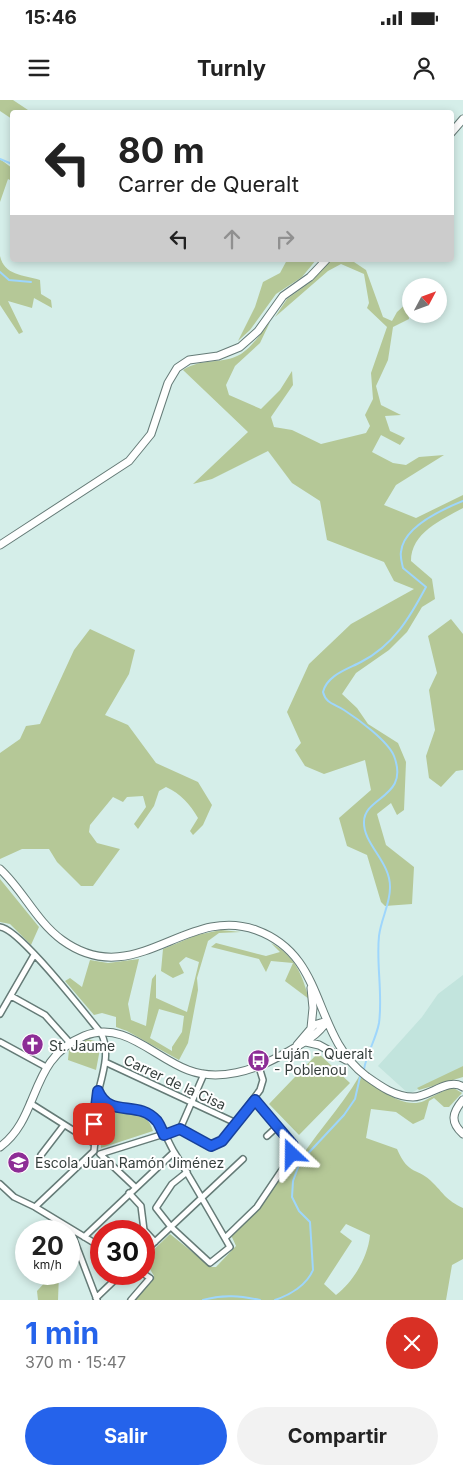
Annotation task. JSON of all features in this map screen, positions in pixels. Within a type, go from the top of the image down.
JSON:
[{"type":"main road","points":[[454,130],[463,119]]},
{"type":"main road","points":[[0,546],[129,461],[151,434],[168,383],[177,368],[189,360],[225,354],[240,348],[258,331],[283,296],[310,277],[324,262]]},
{"type":"main road","points":[[0,869],[51,931],[63,941],[86,952],[110,957],[129,956],[148,951],[206,928],[241,926],[262,932],[283,944],[297,959],[308,976],[335,1042],[348,1061]]},
{"type":"main road","points":[[308,976],[313,1001],[311,1028]]},
{"type":"main road","points":[[295,1047],[318,1022],[326,1021]]},
{"type":"main road","points":[[0,1147],[12,1138],[46,1067],[70,1043],[86,1035],[101,1032],[121,1034],[137,1040],[161,1058],[189,1071],[204,1074],[234,1073],[259,1067],[305,1042],[317,1034],[326,1021]]},
{"type":"main road","points":[[305,1042],[319,1045],[348,1061],[385,1089],[402,1096],[418,1096],[452,1084],[463,1087]]},
{"type":"main road","points":[[463,1100],[455,1109],[453,1116],[456,1127],[463,1134]]},
{"type":"street","points":[[1,926],[13,933],[34,955],[101,1032],[104,1038],[105,1062],[95,1108],[94,1151],[35,1207]]},
{"type":"street","points":[[0,1014],[34,955]]},
{"type":"street","points":[[11,996],[45,1015],[70,1043]]},
{"type":"street","points":[[0,1042],[46,1067]]},
{"type":"street","name":"Carrer de la Cisa","points":[[105,1062],[236,1123]]},
{"type":"street","points":[[180,1129],[211,1146],[222,1141],[255,1100],[263,1080],[259,1067]]},
{"type":"street","points":[[135,1187],[100,1154],[180,1129],[204,1074]]},
{"type":"street","points":[[98,1091],[102,1100],[112,1108],[129,1108],[143,1111],[157,1121],[164,1135],[187,1172],[230,1247],[215,1262],[210,1263],[171,1227],[156,1208],[172,1184],[187,1172]]},
{"type":"street","points":[[225,1238],[257,1207],[292,1154],[293,1145],[255,1100]]},
{"type":"street","points":[[30,1103],[95,1144]]},
{"type":"street","points":[[41,1156],[64,1126]]},
{"type":"street","points":[[267,1136],[278,1126]]},
{"type":"street","points":[[84,1237],[174,1152]]},
{"type":"street","points":[[155,1242],[243,1159]]},
{"type":"street","points":[[0,1184],[14,1197],[57,1220]]},
{"type":"street","points":[[129,1193],[141,1206],[143,1220]]},
{"type":"street","points":[[80,1234],[90,1241]]},
{"type":"street","points":[[80,1255],[96,1299],[110,1285]]},
{"type":"street","points":[[131,1300],[144,1285]]},
{"type":"shaded area","points":[[463,975],[463,1066],[409,1094],[378,1066],[422,1017],[438,994]]},
{"type":"green space","points":[[0,100],[13,100],[28,110],[10,110],[10,118],[0,111]]},
{"type":"green space","points":[[0,159],[10,166],[10,180],[8,179],[0,202]]},
{"type":"green space","points":[[0,256],[2,262],[10,271],[40,280],[41,294],[51,300],[52,308],[34,298],[32,308],[8,301],[23,332],[19,334],[0,305]]},
{"type":"green space","points":[[286,262],[314,262],[302,277],[276,294],[250,330],[238,341],[255,307],[263,282],[280,273]]},
{"type":"green space","points":[[328,262],[354,262],[366,270],[383,317],[392,321],[402,307],[402,322],[393,327],[388,360],[376,386],[381,405],[401,415],[385,416],[390,431],[405,438],[400,445],[381,435],[372,452],[393,463],[406,465],[419,457],[444,455],[396,485],[384,505],[416,518],[463,495],[463,508],[429,528],[416,543],[412,551],[411,561],[432,579],[435,599],[422,607],[407,632],[389,650],[356,673],[342,694],[357,708],[368,724],[398,743],[406,762],[404,810],[397,815],[391,803],[377,814],[386,845],[414,867],[412,904],[385,906],[381,902],[367,855],[347,846],[339,818],[371,790],[365,760],[324,774],[305,766],[295,750],[301,743],[287,712],[309,664],[351,624],[414,589],[394,581],[384,562],[327,540],[320,501],[292,483],[268,451],[212,479],[193,484],[248,432],[183,370],[190,366],[227,359],[241,354],[253,343],[270,322],[260,343],[235,366],[226,385],[229,395],[261,409],[280,390],[292,371],[293,385],[271,417],[274,427],[292,430],[321,444],[366,433],[370,426],[365,415],[373,399],[371,373],[387,327],[367,308],[369,303],[364,274],[341,264],[328,271],[275,317],[287,299],[312,281]]},
{"type":"green space","points":[[451,619],[463,634],[463,770],[456,771],[441,787],[429,778],[426,756],[435,730],[429,690],[437,673],[428,636]]},
{"type":"green space","points":[[90,629],[135,650],[129,674],[105,715],[128,725],[156,763],[198,782],[212,805],[203,825],[193,835],[190,831],[198,818],[185,800],[166,787],[159,791],[154,806],[138,829],[134,824],[146,807],[143,796],[127,797],[123,802],[113,797],[90,825],[89,832],[97,843],[120,849],[93,886],[81,886],[57,862],[49,849],[22,849],[0,859],[0,753],[20,739],[26,726],[40,724],[74,650]]},
{"type":"green space","points":[[0,879],[39,927],[31,945],[10,924],[0,922]]},
{"type":"green space","points":[[221,930],[241,932],[219,933],[208,941],[197,978],[198,990],[188,1043],[179,1060],[127,1031],[116,1027],[116,1017],[102,1013],[94,1015],[65,981],[70,978],[82,987],[90,960],[108,963],[139,959],[128,1004],[131,1020],[146,1026],[152,979],[156,974],[156,998],[187,1012],[199,962],[186,957],[179,963],[184,973],[173,978],[161,971],[163,949],[197,935]],"holes":[[[159,1009],[184,1016],[182,1032],[172,1047],[172,1051],[150,1038]]]},
{"type":"green space","points":[[216,943],[266,956],[280,952],[271,943],[292,960],[300,974],[309,999],[285,981],[293,963],[271,961],[266,972],[259,959],[211,947]]},
{"type":"green space","points":[[87,1039],[95,1041],[100,1049],[96,1070],[68,1060],[69,1049]]},
{"type":"green space","points":[[318,1053],[350,1083],[299,1135],[269,1104]]},
{"type":"green space","points":[[463,1066],[463,1077],[419,1090],[417,1088]]},
{"type":"green space","points":[[360,1075],[390,1096],[407,1102],[416,1103],[424,1101],[452,1087],[462,1093],[449,1107],[444,1107],[434,1098],[429,1101],[424,1119],[413,1124],[396,1112],[371,1109],[366,1138],[397,1149],[409,1168],[422,1174],[449,1200],[463,1208],[463,1259],[452,1265],[446,1300],[133,1300],[146,1285],[155,1285],[155,1248],[170,1234],[211,1267],[216,1267],[236,1246],[231,1235],[254,1213],[285,1170],[292,1173],[308,1147],[344,1100]],"holes":[[[346,1224],[370,1235],[363,1260],[354,1276],[336,1295],[324,1284],[352,1241],[340,1232]]]},
{"type":"green space","points":[[103,1107],[139,1115],[150,1123],[153,1131],[101,1148],[99,1119]]},
{"type":"green space","points":[[42,1285],[59,1285],[58,1300],[38,1300],[37,1291]]},
{"type":"waterway","points":[[0,159],[10,163]]},
{"type":"waterway","points":[[0,272],[9,280],[31,282]]},
{"type":"waterway","points":[[364,1069],[379,1023],[379,936],[389,900],[390,888],[386,870],[368,838],[364,822],[366,813],[392,788],[396,780],[397,770],[394,756],[386,744],[357,719],[326,699],[323,692],[325,686],[333,677],[373,655],[392,639],[400,629],[426,587],[403,568],[401,560],[403,543],[416,527],[425,520],[463,501]]},
{"type":"waterway","points":[[275,1300],[297,1289],[307,1280],[313,1270],[310,1222],[299,1211],[292,1197],[293,1181],[300,1162],[344,1115],[355,1099],[360,1077]]},
{"type":"waterway","points":[[203,1300],[232,1296],[260,1300]]},
{"type":"place","name":"St. Jaume","points":[[33,1045]]},
{"type":"place","name":"Luján - Queralt - Poblenou","points":[[258,1061]]},
{"type":"place","name":"Escola Juan Ramón Jiménez","points":[[19,1162]]},
{"type":"route","points":[[94,1124],[98,1091],[102,1100],[112,1108],[129,1108],[143,1111],[157,1121],[164,1135],[180,1129],[211,1146],[222,1141],[255,1100],[293,1145],[292,1154]]}]
